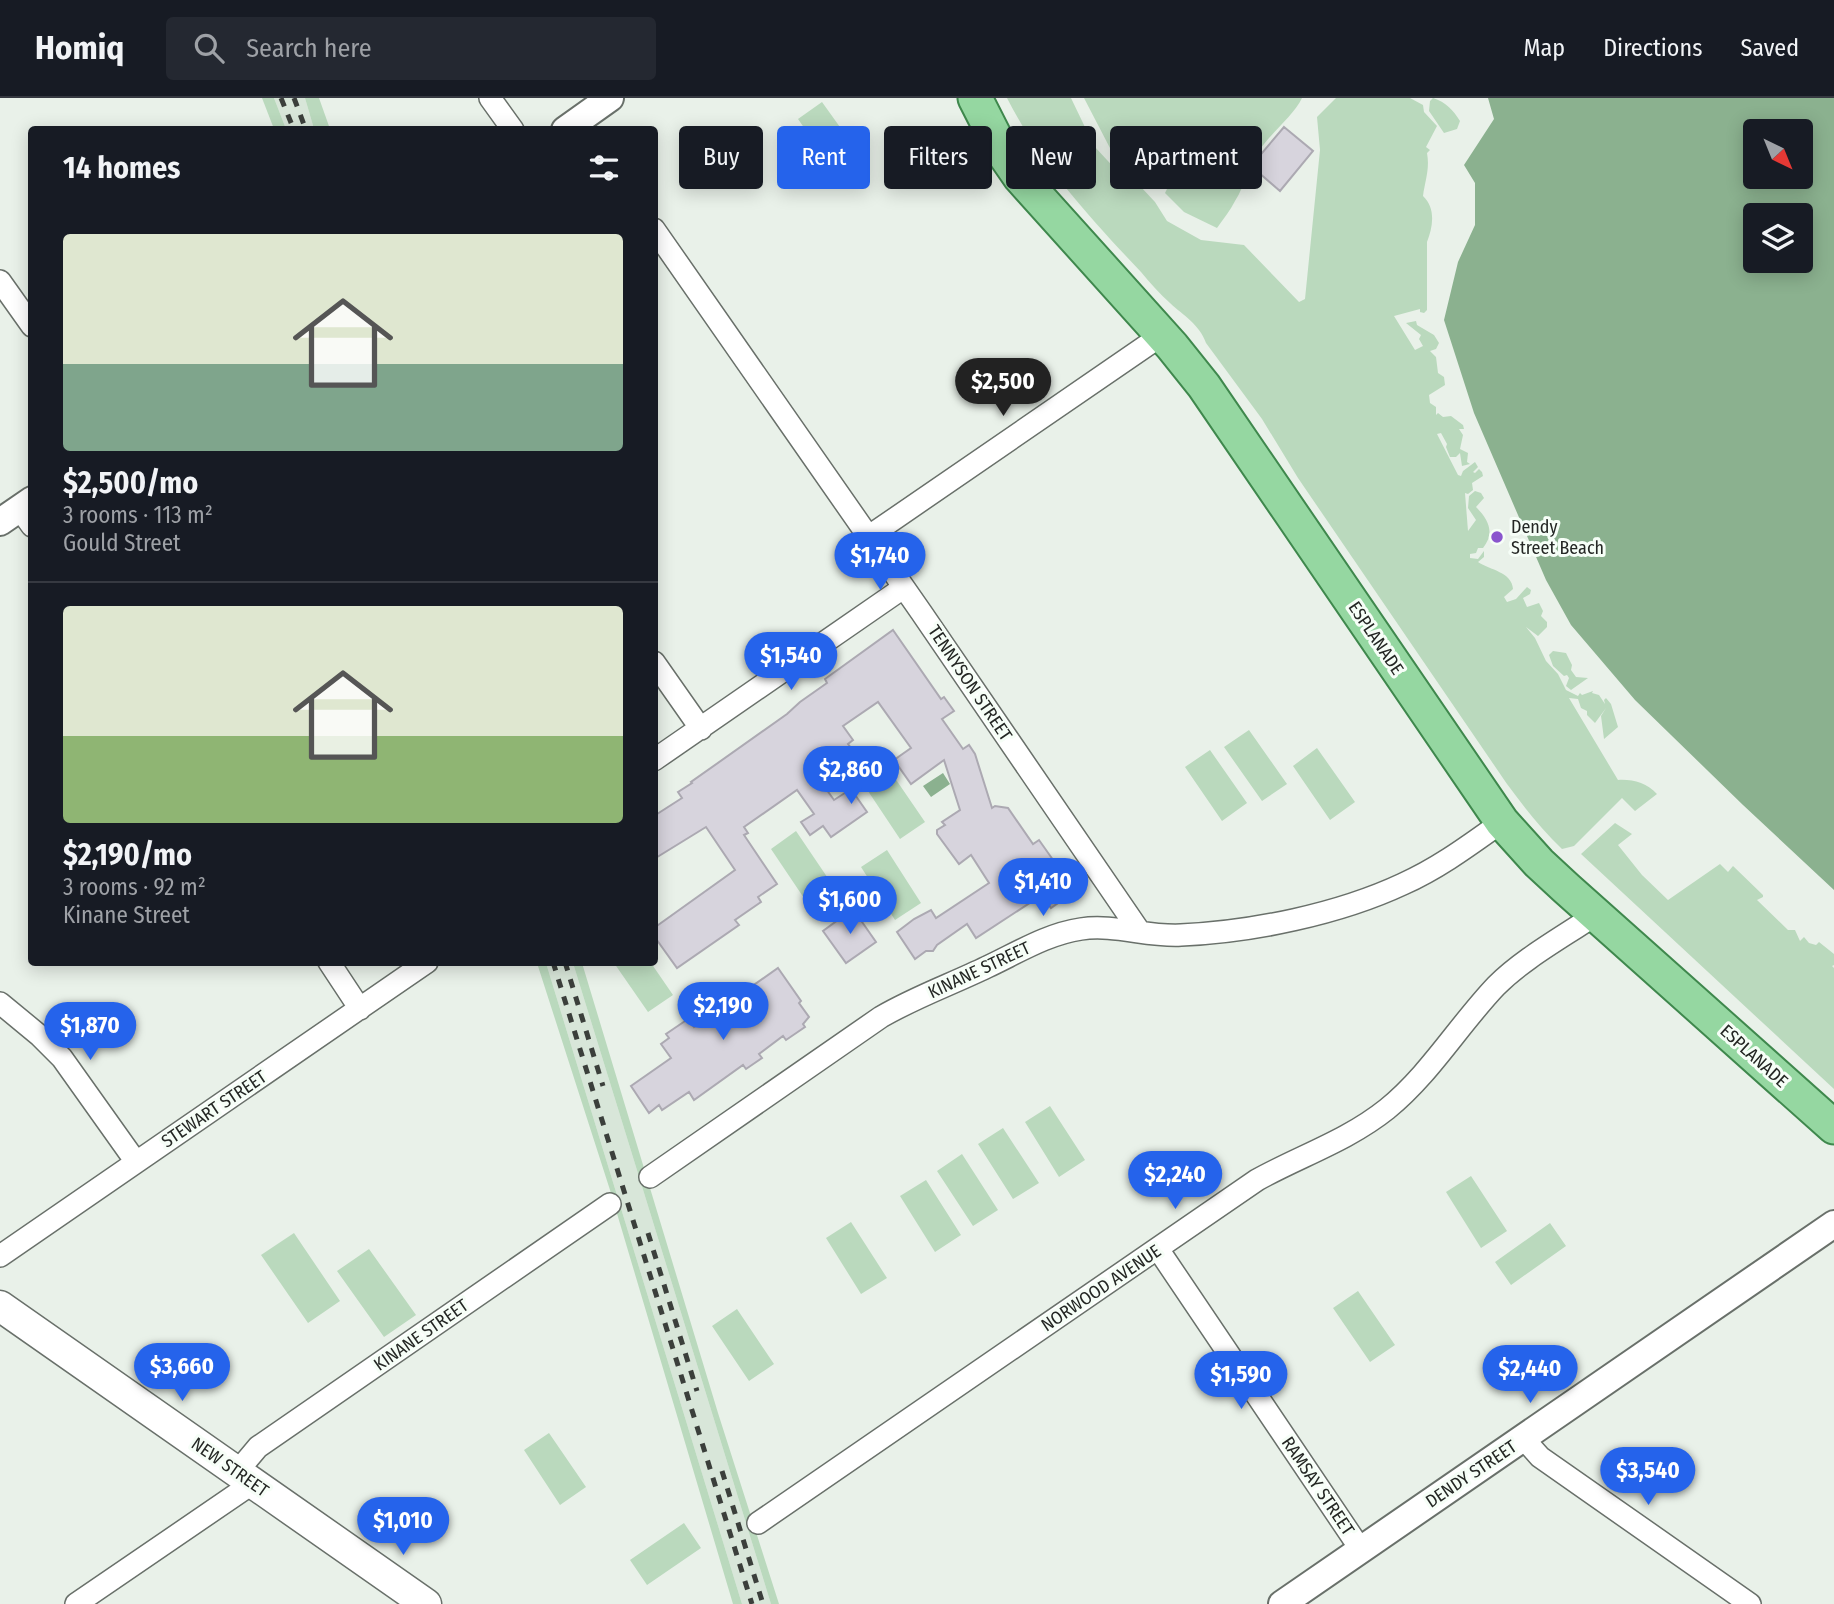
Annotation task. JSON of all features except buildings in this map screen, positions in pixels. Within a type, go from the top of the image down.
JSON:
[{"type":"main road","name":"ESPLANADE","points":[[975,98],[1007,159],[1020,177],[1162,335],[1228,420],[1502,822],[1539,863],[1595,915],[1834,1127]]},
{"type":"main road","name":"NEW STREET","points":[[0,1306],[426,1604]]},
{"type":"street","points":[[490,98],[510,126]]},
{"type":"street","points":[[576,126],[610,98]]},
{"type":"street","name":"TENNYSON STREET","points":[[658,235],[1140,932]]},
{"type":"street","points":[[0,281],[28,320]]},
{"type":"street","points":[[868,537],[1162,335]]},
{"type":"street","points":[[658,757],[903,588]]},
{"type":"street","points":[[658,668],[701,729]]},
{"type":"street","name":"KINANE STREET","points":[[650,1177],[868,1025],[902,1005],[1052,937],[1092,928],[1178,936],[1256,928],[1359,901],[1402,885],[1422,875],[1502,822]]},
{"type":"street","name":"NORWOOD AVENUE","points":[[758,1522],[1257,1180],[1339,1141],[1373,1119],[1420,1077],[1499,984],[1595,915]]},
{"type":"street","points":[[332,966],[360,1009]]},
{"type":"street","name":"STEWART STREET","points":[[0,1255],[421,966]]},
{"type":"street","points":[[0,1003],[62,1058],[136,1162]]},
{"type":"street","name":"KINANE STREET","points":[[76,1604],[245,1478],[258,1447],[610,1204]]},
{"type":"street","name":"DENDY STREET","points":[[1282,1604],[1834,1224]]},
{"type":"street","name":"RAMSAY STREET","points":[[1158,1249],[1361,1549]]},
{"type":"street","points":[[1523,1438],[1541,1457],[1750,1604]]},
{"type":"shaded area","points":[[262,98],[274,98],[285,126],[273,126]]},
{"type":"shaded area","points":[[274,98],[305,98],[313,126],[285,126]]},
{"type":"shaded area","points":[[305,98],[319,98],[329,126],[313,126]]},
{"type":"shaded area","points":[[1007,98],[1071,98],[1084,126],[1022,126]]},
{"type":"shaded area","points":[[1084,98],[1302,98],[1262,147],[1262,126],[1110,126],[1110,148]]},
{"type":"shaded area","points":[[1336,98],[1410,98],[1423,105],[1424,112],[1437,126],[1426,147],[1430,150],[1427,153],[1428,170],[1423,196],[1432,212],[1427,242],[1427,310],[1424,313],[1420,312],[1420,309],[1394,316],[1415,350],[1423,346],[1419,339],[1421,335],[1406,323],[1416,321],[1417,325],[1434,335],[1439,343],[1436,349],[1430,351],[1436,357],[1438,373],[1444,377],[1445,385],[1429,395],[1430,403],[1436,407],[1436,415],[1438,413],[1443,417],[1451,416],[1463,425],[1464,429],[1459,429],[1463,435],[1460,449],[1468,453],[1467,462],[1470,464],[1462,466],[1460,453],[1456,457],[1450,457],[1441,433],[1437,434],[1458,475],[1461,476],[1463,471],[1475,462],[1478,467],[1473,472],[1479,469],[1482,472],[1483,476],[1472,483],[1473,490],[1465,493],[1468,531],[1476,520],[1468,508],[1469,496],[1475,491],[1481,493],[1484,498],[1476,507],[1487,522],[1489,537],[1483,548],[1470,554],[1470,558],[1478,559],[1484,551],[1484,557],[1478,562],[1509,579],[1513,589],[1504,597],[1507,602],[1516,599],[1527,587],[1531,590],[1530,594],[1523,598],[1527,607],[1539,603],[1543,611],[1541,616],[1547,622],[1547,627],[1538,636],[1526,627],[1566,690],[1578,696],[1580,693],[1582,695],[1593,691],[1605,704],[1606,698],[1611,704],[1618,727],[1604,739],[1601,716],[1606,708],[1595,723],[1587,715],[1587,711],[1581,708],[1578,699],[1569,698],[1618,780],[1639,782],[1657,794],[1635,811],[1622,798],[1574,846],[1562,849],[1547,834],[1507,784],[1298,478],[1262,419],[1199,331],[1155,288],[1068,190],[1096,189],[1096,148],[1110,163],[1110,189],[1143,189],[1167,221],[1201,240],[1244,245],[1299,302],[1305,299],[1320,150],[1317,117]]},
{"type":"shaded area","points":[[1433,98],[1455,113],[1460,121],[1457,129],[1444,133],[1429,111]]},
{"type":"shaded area","points":[[1488,98],[1834,98],[1834,890],[1635,700],[1571,625],[1546,580],[1474,413],[1444,320],[1458,262],[1475,225],[1475,183],[1464,165],[1494,119]]},
{"type":"shaded area","points":[[822,102],[839,126],[803,126],[798,119]]},
{"type":"shaded area","points":[[1167,189],[1241,189],[1217,228],[1184,212],[1165,193]]},
{"type":"shaded area","points":[[1553,651],[1566,653],[1576,677],[1588,678],[1571,690],[1566,686],[1569,678],[1567,675],[1564,676],[1553,666],[1549,655]]},
{"type":"shaded area","points":[[1249,730],[1287,784],[1262,801],[1224,747]]},
{"type":"shaded area","points":[[1317,748],[1355,802],[1330,820],[1293,766]]},
{"type":"shaded area","points":[[1210,750],[1247,803],[1222,821],[1185,767]]},
{"type":"shaded area","points":[[888,768],[925,822],[900,839],[864,785]]},
{"type":"shaded area","points":[[943,773],[950,784],[931,797],[923,786]]},
{"type":"shaded area","points":[[1615,823],[1632,834],[1618,845],[1642,875],[1668,900],[1720,864],[1728,872],[1733,866],[1763,895],[1757,900],[1788,930],[1795,930],[1800,941],[1804,937],[1809,943],[1816,945],[1819,942],[1834,954],[1834,1089],[1581,854]]},
{"type":"shaded area","points":[[796,831],[842,899],[816,916],[771,849]]},
{"type":"shaded area","points":[[887,850],[921,903],[895,920],[861,867]]},
{"type":"shaded area","points":[[538,966],[547,966],[742,1604],[733,1604],[610,1190]]},
{"type":"shaded area","points":[[547,966],[574,966],[771,1604],[742,1604]]},
{"type":"shaded area","points":[[574,966],[583,966],[718,1413],[779,1604],[771,1604]]},
{"type":"shaded area","points":[[616,966],[653,966],[673,995],[648,1012]]},
{"type":"shaded area","points":[[1050,1106],[1085,1160],[1059,1177],[1025,1122]]},
{"type":"shaded area","points":[[1003,1128],[1039,1183],[1013,1199],[978,1144]]},
{"type":"shaded area","points":[[962,1154],[998,1210],[973,1226],[937,1171]]},
{"type":"shaded area","points":[[1471,1176],[1507,1231],[1481,1248],[1446,1192]]},
{"type":"shaded area","points":[[926,1180],[961,1235],[935,1252],[900,1196]]},
{"type":"shaded area","points":[[851,1222],[887,1278],[861,1294],[826,1238]]},
{"type":"shaded area","points":[[1550,1223],[1566,1246],[1511,1285],[1495,1262]]},
{"type":"shaded area","points":[[294,1233],[340,1301],[308,1323],[261,1255]]},
{"type":"shaded area","points":[[369,1249],[416,1315],[384,1337],[337,1271]]},
{"type":"shaded area","points":[[1358,1291],[1395,1345],[1370,1362],[1333,1308]]},
{"type":"shaded area","points":[[737,1309],[774,1364],[749,1381],[712,1326]]},
{"type":"shaded area","points":[[549,1433],[586,1487],[560,1505],[524,1450]]},
{"type":"shaded area","points":[[684,1523],[701,1548],[647,1585],[630,1560]]},
{"type":"railway","points":[[281,98],[292,126]]},
{"type":"railway","points":[[294,98],[304,126]]},
{"type":"railway","points":[[554,966],[752,1604]]},
{"type":"railway","points":[[566,966],[603,1086]]},
{"type":"railway","points":[[648,1233],[697,1391]]},
{"type":"railway","points":[[722,1471],[763,1604]]},
{"type":"place","name":"Dendy Street Beach","points":[[1497,537]]}]
